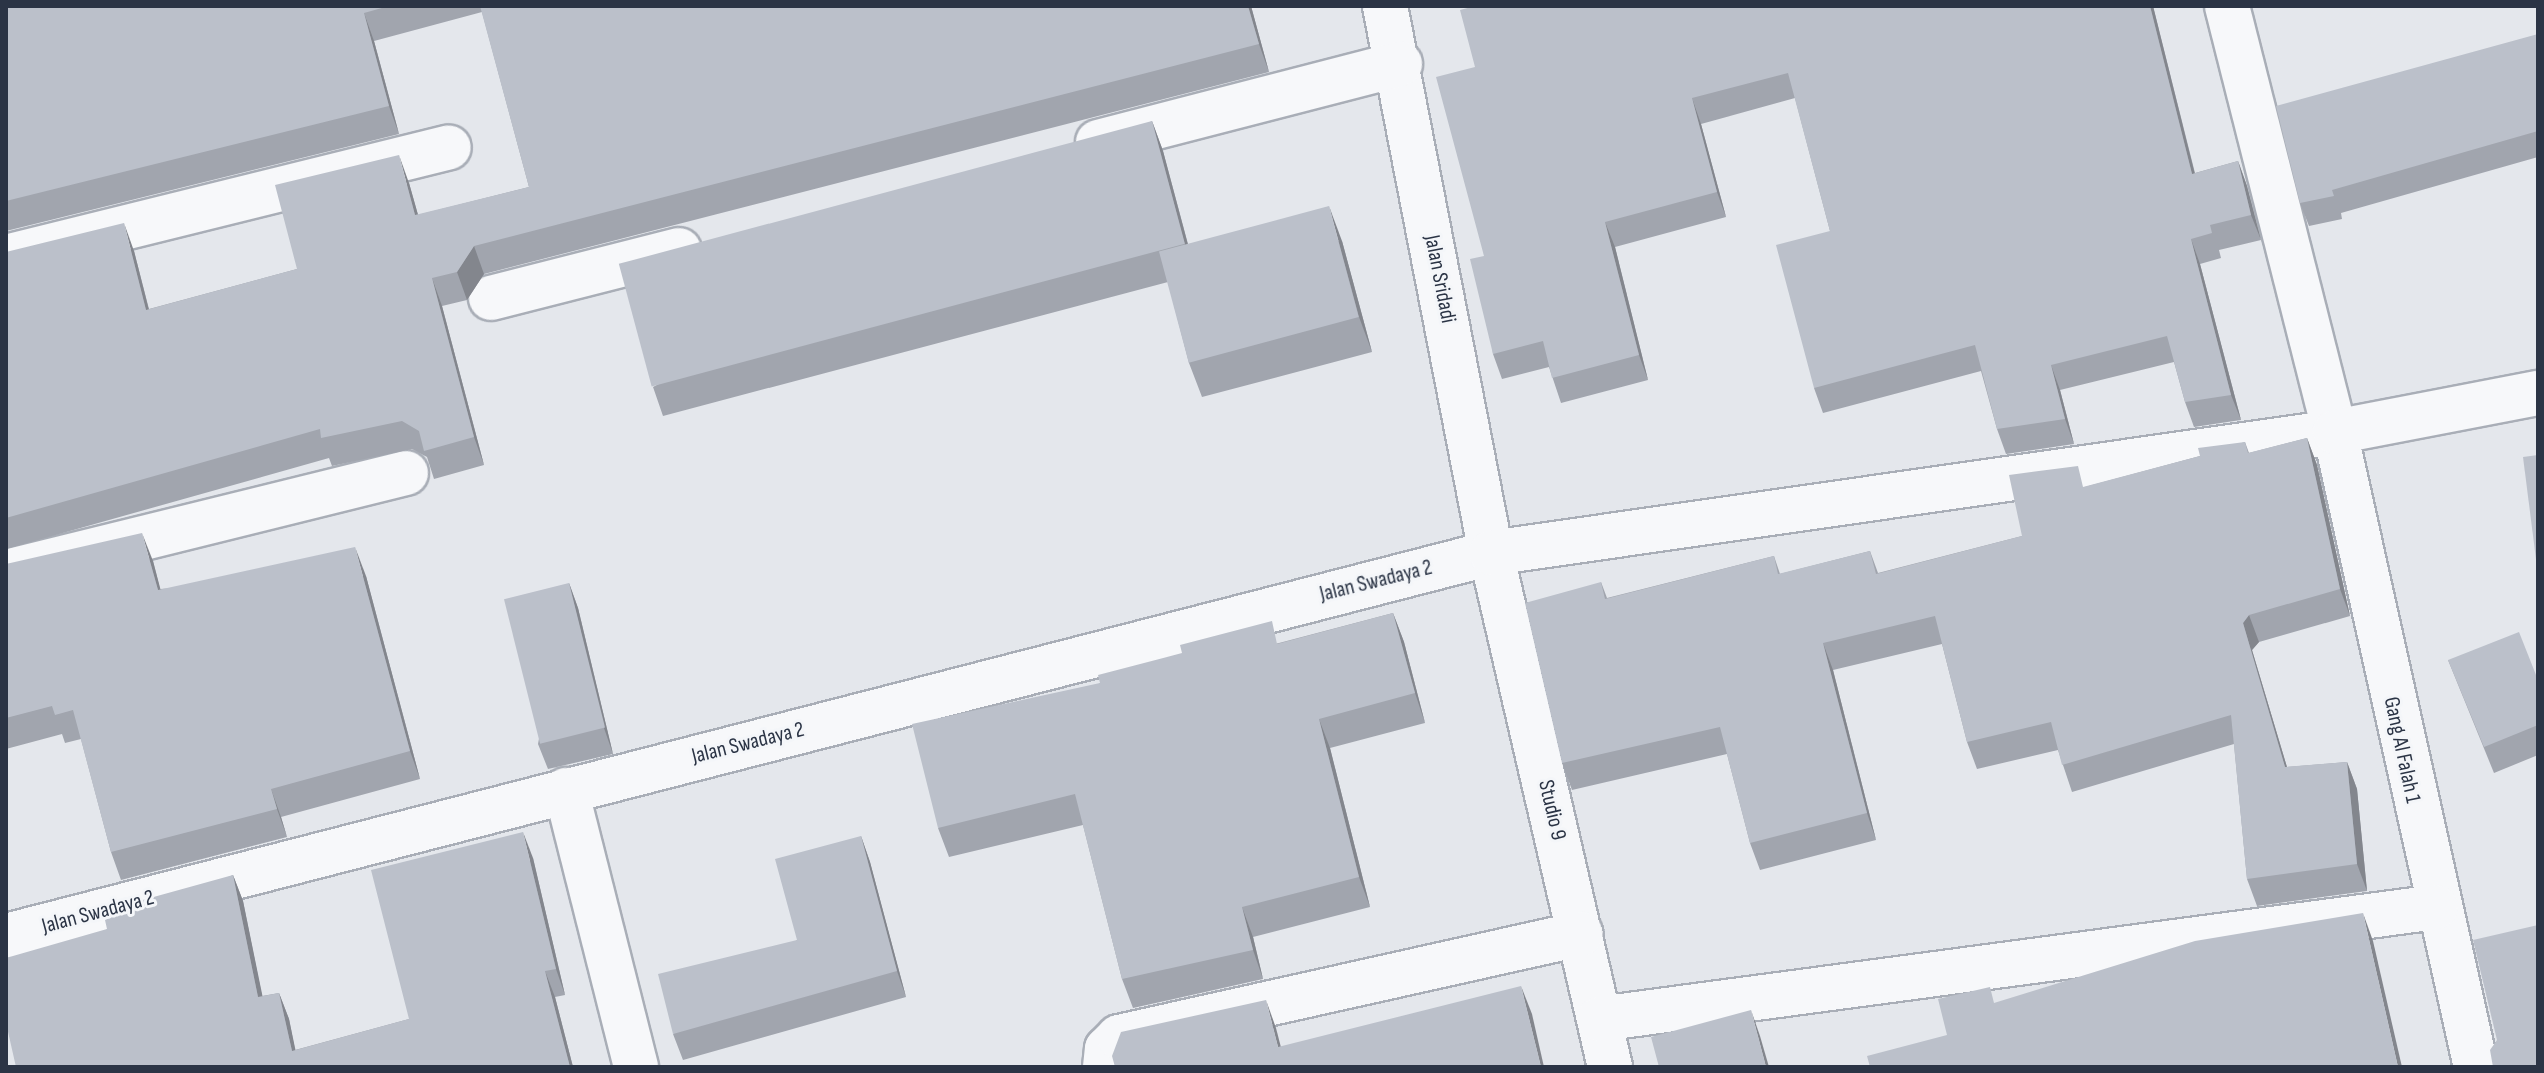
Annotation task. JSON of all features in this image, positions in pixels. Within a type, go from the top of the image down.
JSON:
[{"type":"street","name":"Jalan Sridadi","points":[[1385,6],[1400,64],[1491,553]]},
{"type":"street","name":"Gang Al Falah 1","points":[[2227,6],[2335,432],[2436,907],[2476,1067]]},
{"type":"street","points":[[1061,151],[1400,64]]},
{"type":"street","points":[[6,257],[449,147]]},
{"type":"street","points":[[491,298],[722,239]]},
{"type":"street","name":"Jalan Swadaya 2","points":[[6,936],[1491,553],[2335,432],[2538,393]]},
{"type":"street","points":[[6,572],[406,473]]},
{"type":"street","name":"Studio 9","points":[[1491,553],[1610,1067]]},
{"type":"street","points":[[566,790],[636,1067]]},
{"type":"street","points":[[1599,1019],[2436,907]]},
{"type":"street","points":[[1105,1067],[1107,1049],[1119,1037],[1581,934]]},
{"type":"building","points":[[6,6],[389,6],[364,13],[389,106],[6,201]]},
{"type":"building","points":[[480,6],[1248,6],[1259,44],[474,246],[457,272],[432,278],[474,437],[424,451],[419,431],[402,421],[321,438],[320,429],[6,518],[6,252],[124,223],[146,310],[297,269],[275,185],[399,155],[415,215],[529,187]]},
{"type":"building","points":[[1475,6],[2150,6],[2192,174],[2238,161],[2251,215],[2210,225],[2212,233],[2191,239],[2231,395],[2185,402],[2167,336],[2051,365],[2065,419],[1997,429],[1975,345],[1814,388],[1776,245],[1830,231],[1788,73],[1692,98],[1717,192],[1605,222],[1639,355],[1552,378],[1543,341],[1493,354],[1470,259],[1484,256],[1436,77],[1475,67],[1460,10]]},
{"type":"building","points":[[2538,34],[2538,131],[2332,190],[2334,196],[2300,203],[2276,106]]},
{"type":"building","points":[[1152,121],[1185,244],[652,387],[619,264]]},
{"type":"building","points":[[1329,206],[1359,317],[1189,363],[1159,252]]},
{"type":"building","points":[[2307,438],[2340,589],[2249,615],[2243,623],[2285,767],[2347,762],[2357,864],[2247,879],[2231,715],[2062,765],[2051,722],[1967,742],[1935,616],[1823,643],[1867,813],[1750,843],[1720,727],[1562,763],[1525,603],[1601,582],[1605,599],[1774,556],[1778,574],[1870,551],[1876,574],[2022,536],[2009,475],[2078,466],[2083,487],[2200,456],[2198,448],[2245,442],[2248,453]]},
{"type":"building","points":[[2538,455],[2538,575],[2523,457]]},
{"type":"building","points":[[142,533],[158,590],[355,547],[410,751],[271,789],[277,809],[111,852],[73,710],[55,715],[52,706],[6,718],[6,564]]},
{"type":"building","points":[[569,583],[605,728],[540,744],[504,599]]},
{"type":"building","points":[[1393,613],[1415,693],[1319,719],[1359,877],[1242,907],[1253,950],[1122,979],[1075,794],[938,828],[912,724],[1100,683],[1098,675],[1182,653],[1180,645],[1272,621],[1277,644]]},
{"type":"building","points":[[2519,632],[2538,680],[2538,725],[2484,747],[2448,660]]},
{"type":"building","points":[[523,832],[556,969],[545,971],[570,1067],[16,1067],[6,1023],[6,958],[107,929],[103,911],[233,875],[258,997],[279,993],[292,1051],[409,1019],[371,870]]},
{"type":"building","points":[[861,836],[897,971],[673,1034],[658,974],[797,940],[775,859]]},
{"type":"building","points":[[2363,913],[2398,1067],[1870,1067],[1867,1056],[1947,1035],[1938,999],[1990,987],[1994,1003],[2195,941]]},
{"type":"building","points":[[2538,925],[2538,1067],[2493,1067],[2490,1050],[2497,1040],[2473,940]]},
{"type":"building","points":[[1521,986],[1541,1067],[1115,1067],[1112,1056],[1121,1032],[1266,1000],[1278,1047]]},
{"type":"building","points":[[1751,1010],[1766,1067],[1659,1067],[1651,1037]]}]
